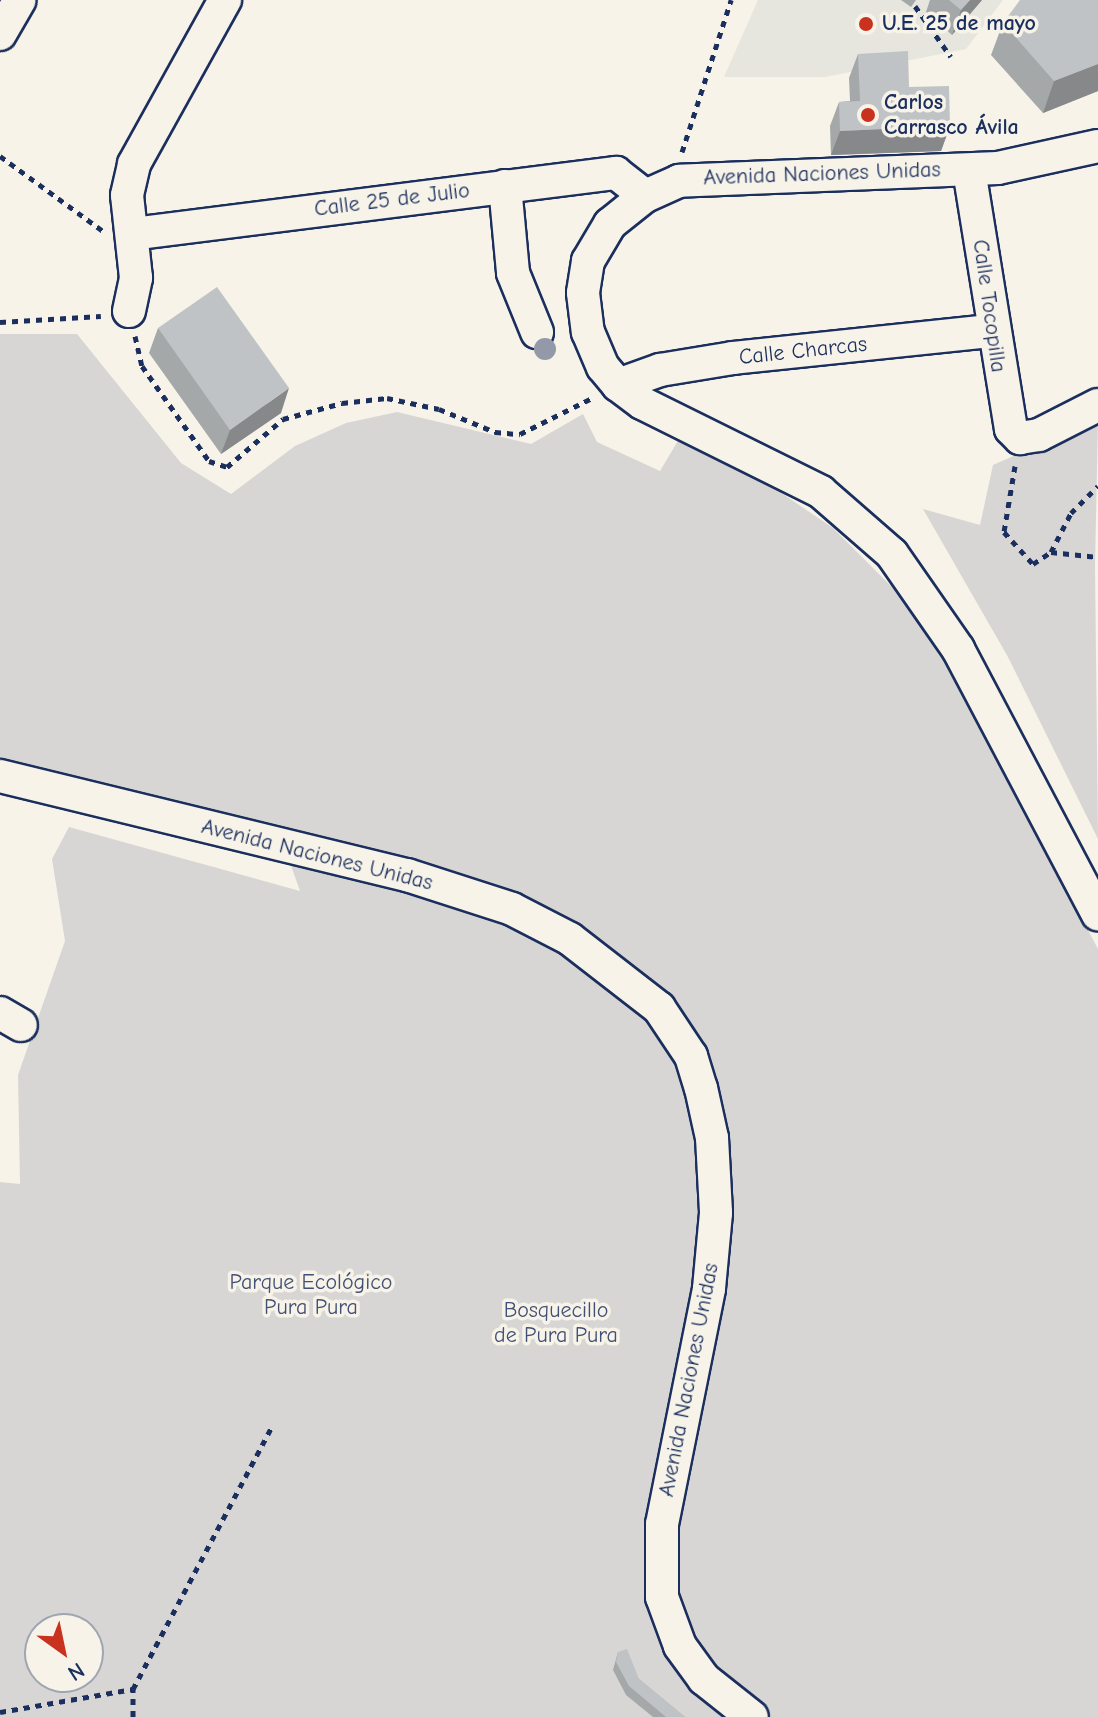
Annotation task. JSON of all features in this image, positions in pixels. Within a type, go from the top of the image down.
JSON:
[{"type":"street","points":[[0,34],[20,0]]},
{"type":"street","points":[[129,311],[136,278],[127,195],[134,164],[225,0]]},
{"type":"street","name":"Avenida Naciones Unidas","points":[[1098,146],[969,170],[679,181],[645,196],[610,224],[588,261],[583,293],[588,332],[603,367],[618,385],[642,403],[821,492],[892,554],[958,649],[1098,914]]},
{"type":"street","name":"Calle Tocopilla","points":[[969,170],[1006,419],[1020,438]]},
{"type":"street","name":"Calle 25 de Julio","points":[[132,234],[616,173],[645,196]]},
{"type":"street","points":[[505,186],[513,273],[537,332]]},
{"type":"street","name":"Calle Charcas","points":[[618,385],[660,370],[733,358],[991,331]]},
{"type":"street","points":[[1020,438],[1039,435],[1098,405]]},
{"type":"street","name":"Avenida Naciones Unidas","points":[[0,776],[407,875],[512,909],[570,939],[659,1008],[691,1056],[701,1088],[712,1138],[716,1213],[709,1289],[662,1524],[662,1597],[680,1646],[704,1679],[752,1717]]},
{"type":"path","points":[[679,181],[685,132],[731,0]]},
{"type":"path","points":[[915,6],[951,57]]},
{"type":"path","points":[[0,156],[101,230],[132,234]]},
{"type":"path","points":[[0,322],[129,311]]},
{"type":"path","points":[[142,366],[209,461],[227,467],[283,419],[342,403],[387,398],[439,409],[495,432],[520,434],[618,385]]},
{"type":"path","points":[[1020,438],[1004,532],[1033,564],[1051,552],[1071,513],[1098,486]]},
{"type":"path","points":[[1051,552],[1098,557]]},
{"type":"path","points":[[133,1717],[133,1689],[271,1428]]},
{"type":"path","points":[[0,1712],[133,1689]]},
{"type":"shaded area","name":"U.E. 25 de mayo","points":[[758,0],[1003,0],[966,49],[825,77],[724,77]]},
{"type":"green space","name":"Bosquecillo de Pura Pura","points":[[0,334],[77,334],[181,463],[231,494],[295,446],[346,423],[397,412],[531,444],[583,414],[597,442],[660,471],[679,439],[774,488],[833,528],[902,597],[954,677],[1098,949],[1098,1717],[0,1717],[0,1182],[20,1184],[18,1075],[65,941],[52,859],[69,827],[300,891],[279,832],[48,776],[0,759]]},
{"type":"green space","points":[[1098,419],[1095,566],[1098,839],[1008,657],[923,509],[980,525],[993,465]]},
{"type":"building","points":[[949,0],[970,0],[961,10]]},
{"type":"building","points":[[1020,0],[1098,0],[1098,64],[1054,81],[1003,23]]},
{"type":"building","points":[[908,51],[909,87],[949,86],[950,126],[840,131],[839,102],[860,101],[858,54]]},
{"type":"building","points":[[217,287],[289,388],[230,430],[158,328]]},
{"type":"building","points":[[627,1649],[639,1679],[685,1717],[666,1717],[629,1686],[616,1662],[618,1652]]},
{"type":"place","name":"U.E. 25 de mayo","points":[[866,24]]},
{"type":"place","name":"Carlos Carrasco Ávila","points":[[868,115]]},
{"type":"park label","name":"Parque Ecológico Pura Pura","points":[[311,1294]]}]
